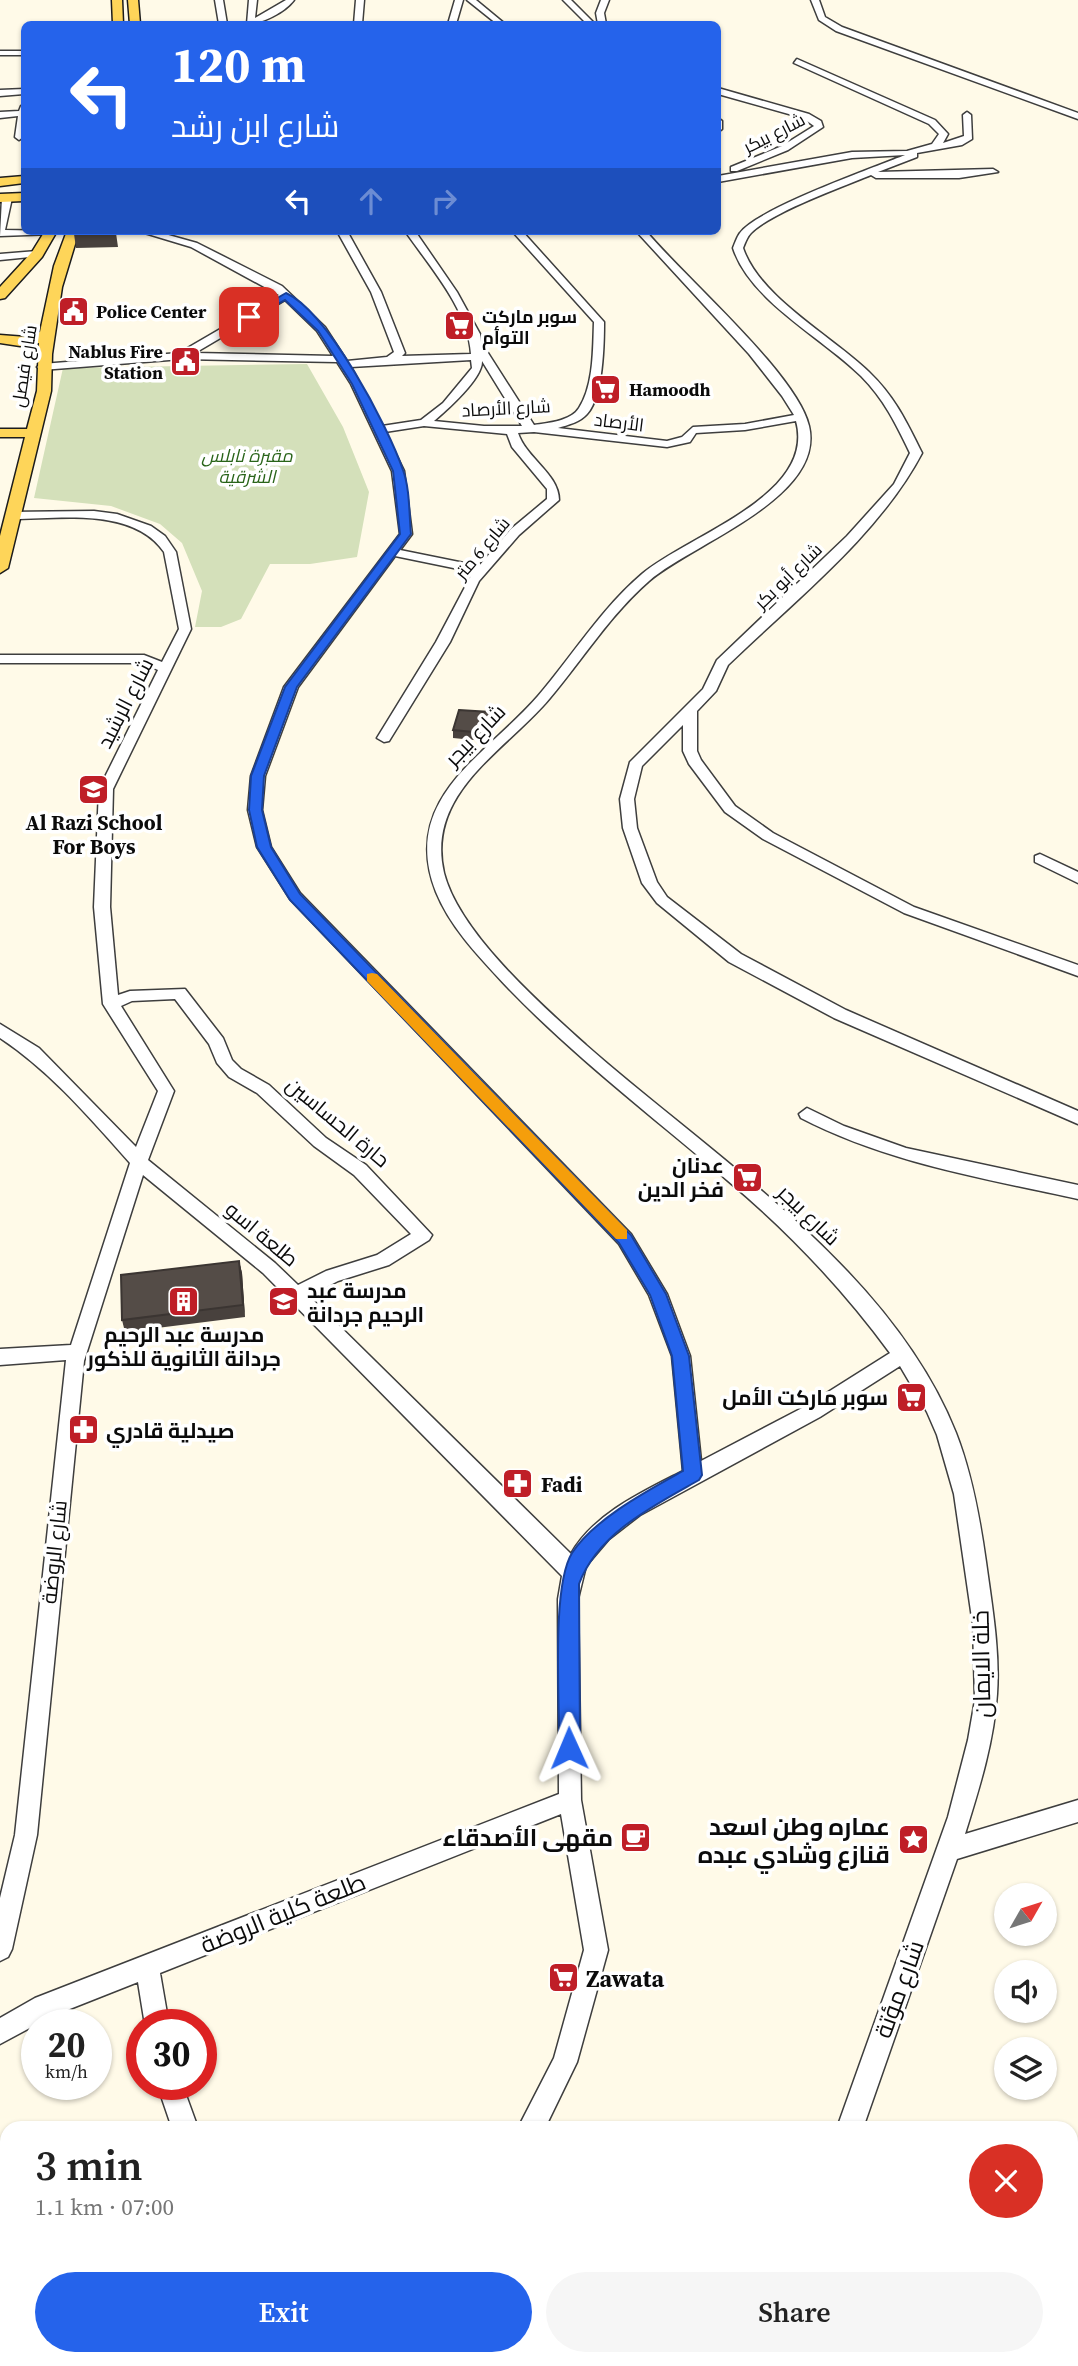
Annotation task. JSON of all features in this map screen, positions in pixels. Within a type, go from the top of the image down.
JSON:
[{"type":"main road","points":[[117,0],[118,21]]},
{"type":"main road","points":[[133,0],[135,21]]},
{"type":"main road","points":[[0,182],[21,182]]},
{"type":"main road","points":[[0,295],[37,254],[49,235]]},
{"type":"main road","name":"شارع فيصل","points":[[0,568],[8,521],[44,391],[32,362],[49,332],[64,251],[71,235]]},
{"type":"main road","points":[[0,339],[18,343],[38,340],[49,332]]},
{"type":"main road","points":[[0,345],[32,362]]},
{"type":"main road","points":[[0,433],[31,436]]},
{"type":"main road","points":[[0,439],[31,436]]},
{"type":"street","points":[[219,0],[222,21]]},
{"type":"street","points":[[252,21],[253,0]]},
{"type":"street","points":[[256,21],[285,6],[290,0]]},
{"type":"street","points":[[358,21],[359,0]]},
{"type":"street","points":[[453,21],[459,0]]},
{"type":"street","points":[[471,0],[497,21]]},
{"type":"street","points":[[567,0],[588,21]]},
{"type":"street","points":[[601,21],[600,13],[605,0]]},
{"type":"street","points":[[815,0],[821,18],[839,29],[1078,116]]},
{"type":"street","points":[[0,53],[21,52]]},
{"type":"street","points":[[797,61],[932,122],[944,134],[940,142],[932,148]]},
{"type":"street","points":[[0,93],[21,92]]},
{"type":"street","name":"شارع بيكر","points":[[721,92],[806,116],[818,123],[819,127],[785,148],[721,176]]},
{"type":"street","points":[[0,115],[21,112]]},
{"type":"street","points":[[721,177],[855,155],[911,152],[959,143],[969,137],[967,115]]},
{"type":"street","points":[[932,148],[971,152]]},
{"type":"street","name":"شارع أبو بكر","points":[[911,152],[914,155],[755,225],[742,238],[739,253],[747,269],[783,307],[864,373],[894,405],[914,443],[914,458],[899,485],[852,539],[722,663],[709,691],[635,765],[628,786],[627,809],[633,839],[650,883],[662,900],[735,958],[840,1014],[1078,1118]]},
{"type":"street","points":[[859,177],[887,174],[959,176],[993,172]]},
{"type":"street","points":[[14,197],[0,233],[21,233]]},
{"type":"street","points":[[158,235],[194,245],[278,288],[321,329],[379,430],[398,471],[406,534],[291,687],[258,776],[255,810],[264,847],[295,897],[625,1239],[658,1294],[681,1356],[693,1475]]},
{"type":"street","points":[[344,235],[376,292],[400,351],[399,355],[390,360]]},
{"type":"street","points":[[379,430],[424,423],[447,405],[477,368],[475,334],[452,292],[414,235]]},
{"type":"street","name":"شارع الأرصاد","points":[[424,423],[466,430],[528,428],[563,422],[584,411],[598,366],[599,322],[521,235]]},
{"type":"street","name":"شارع بيجر","points":[[644,235],[754,352],[792,400],[800,416],[805,447],[787,480],[752,509],[674,556],[629,593],[536,706],[472,766],[442,813],[433,847],[436,867],[455,911],[503,972],[562,1032],[779,1215],[851,1291],[901,1355]]},
{"type":"street","points":[[0,257],[37,254]]},
{"type":"street","points":[[182,356],[286,296]]},
{"type":"street","points":[[475,341],[528,428]]},
{"type":"street","points":[[32,362],[182,356],[342,362],[477,357]]},
{"type":"street","name":"الأرصاد","points":[[528,428],[667,444],[687,440],[693,430],[745,428],[800,416]]},
{"type":"street","name":"شارع 6 متر","points":[[384,738],[482,570],[515,532],[554,496],[553,489],[516,445],[511,428]]},
{"type":"street","name":"شارع الرشيد","points":[[8,521],[43,513],[117,519],[147,529],[166,545],[170,552],[185,629],[106,789],[102,907],[111,1004],[166,1091],[139,1162]]},
{"type":"street","points":[[392,552],[482,570]]},
{"type":"street","points":[[0,659],[144,659],[166,668]]},
{"type":"street","points":[[690,708],[690,751],[694,761],[730,808],[768,836],[909,910],[1078,971]]},
{"type":"street","points":[[1040,859],[1078,878]]},
{"type":"street","name":"حارة الحساسين","points":[[111,1004],[139,994],[179,993],[216,1042],[225,1063],[235,1073],[263,1089],[320,1142],[360,1170],[423,1235],[383,1260],[332,1276],[296,1294]]},
{"type":"street","name":"طلعة اسو","points":[[0,1030],[33,1052],[95,1113],[139,1162],[269,1268],[567,1564],[572,1575]]},
{"type":"street","points":[[807,1114],[843,1134],[951,1167],[1078,1192]]},
{"type":"street","name":"شارع الروضة","points":[[0,1948],[26,1835],[78,1352],[139,1162]]},
{"type":"street","points":[[0,1357],[78,1352]]},
{"type":"street","points":[[535,2121],[565,2062],[596,1950],[570,1800],[568,1598],[572,1575],[579,1558],[594,1540],[651,1498],[799,1420],[901,1355]]},
{"type":"street","name":"خلة الايمان","points":[[901,1355],[928,1395],[945,1429],[962,1482],[984,1635],[986,1706],[975,1762],[948,1850]]},
{"type":"street","name":"طلعة كلية الروضة","points":[[0,2032],[44,2007],[570,1800]]},
{"type":"street","points":[[948,1850],[1078,1811]]},
{"type":"street","name":"شارع مؤتة","points":[[852,2121],[948,1850]]},
{"type":"street","points":[[147,1966],[154,2009]]},
{"type":"street","points":[[175,2100],[182,2121]]},
{"type":"green space","name":"مقبرة نابلس الشرقية","points":[[307,364],[343,427],[369,492],[357,557],[310,564],[270,564],[241,619],[221,627],[195,627],[202,591],[182,543],[160,524],[111,506],[34,498],[63,368]]},
{"type":"building","points":[[459,710],[490,712],[484,733],[453,730]]},
{"type":"building","name":"مدرسة عبد الرحيم جردانة الثانوية للذكور","points":[[239,1261],[243,1305],[122,1320],[121,1275]]},
{"type":"slow traffic","points":[[372,977],[540,1147],[621,1235]]},
{"type":"place","name":"Police Center","points":[[73,311]]},
{"type":"place","name":"سوبر ماركت التوأم","points":[[459,326]]},
{"type":"place","name":"Nablus Fire Station","points":[[186,361]]},
{"type":"place","name":"Hamoodh","points":[[606,389]]},
{"type":"place","name":"Al Razi School For Boys","points":[[94,790]]},
{"type":"place","name":"عدنان فخر الدين","points":[[747,1177]]},
{"type":"place","name":"مدرسة عبد الرحيم جردانة الثانوية للذكور","points":[[184,1302]]},
{"type":"place","name":"مدرسة عبد الرحيم جردانة","points":[[284,1302]]},
{"type":"place","name":"سوبر ماركت الأمل","points":[[911,1397]]},
{"type":"place","name":"صيدلية قادري","points":[[83,1430]]},
{"type":"place","name":"Fadi","points":[[518,1484]]},
{"type":"place","name":"مقهى الأصدقاء","points":[[636,1837]]},
{"type":"place","name":"عماره وطن اسعد قنازع وشادي عبده","points":[[913,1840]]},
{"type":"place","name":"Zawata","points":[[563,1978]]},
{"type":"route","points":[[249,317],[286,296],[321,329],[356,384],[398,471],[406,534],[291,687],[258,776],[255,810],[264,847],[295,897],[540,1147],[625,1239],[658,1294],[681,1356],[693,1475],[651,1498],[594,1540],[579,1558],[569,1584],[569,1748]]}]
